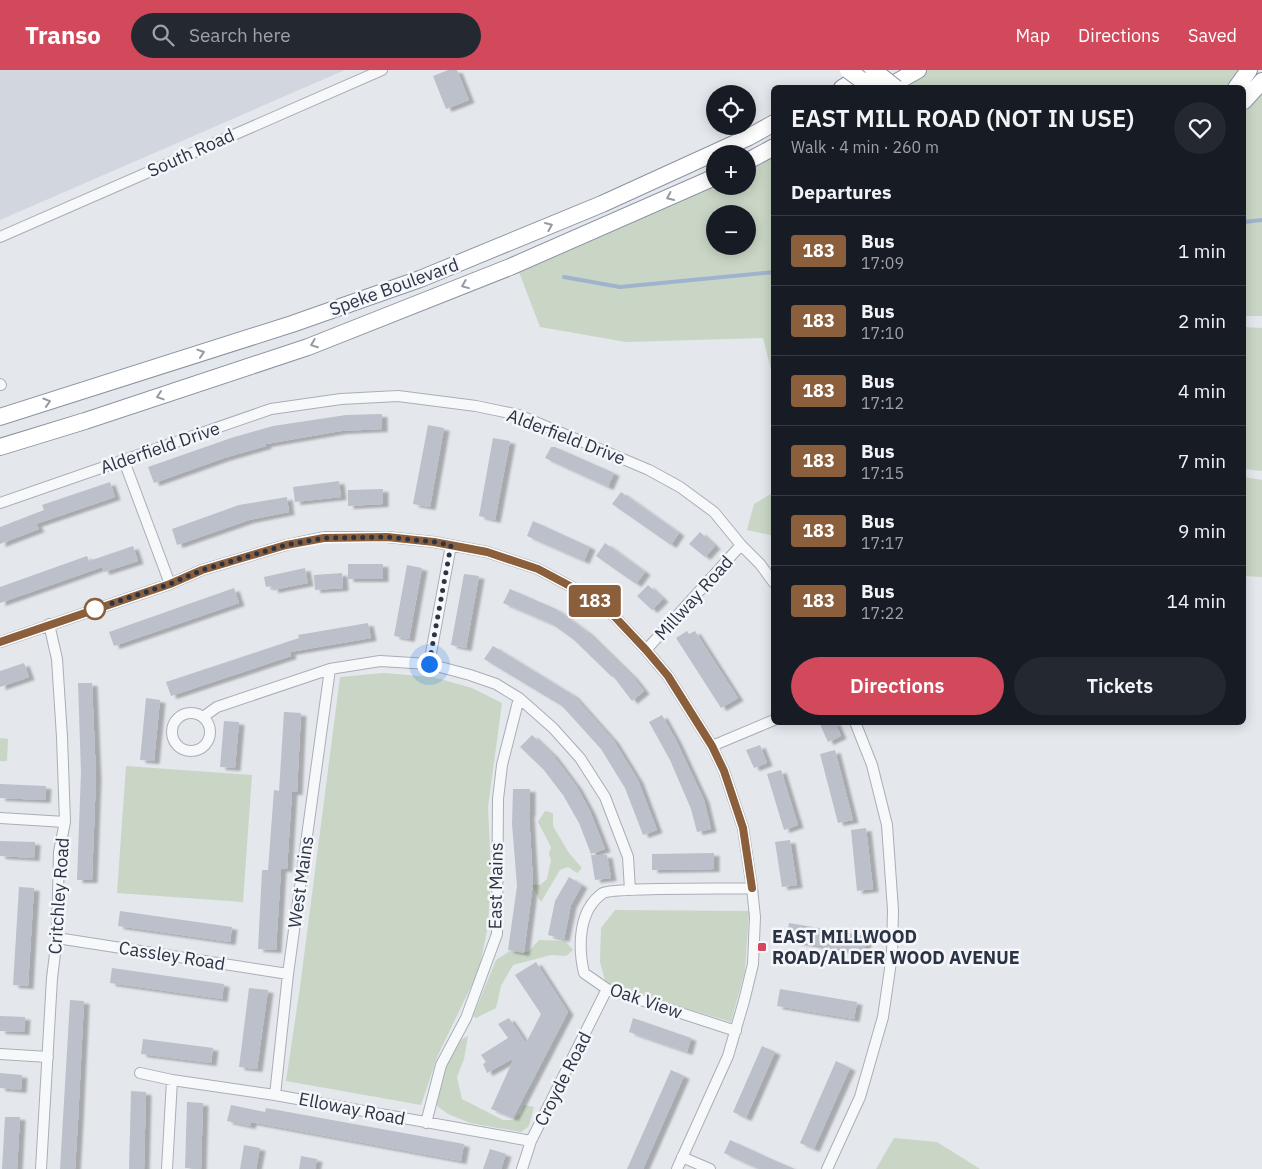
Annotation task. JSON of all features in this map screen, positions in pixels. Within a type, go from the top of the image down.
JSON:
[{"type":"highway","points":[[848,70],[868,85]]},
{"type":"highway","points":[[847,85],[873,70],[892,85]]},
{"type":"highway","points":[[891,85],[918,70]]},
{"type":"highway","points":[[1238,85],[1248,70]]},
{"type":"highway","points":[[1246,99],[1262,81]]},
{"type":"highway","name":"Speke Boulevard","points":[[0,417],[292,324],[420,280],[602,204],[771,125]]},
{"type":"highway","points":[[756,157],[771,149]]},
{"type":"highway","name":"Speke Boulevard","points":[[0,447],[308,347],[510,267],[706,181]]},
{"type":"street","name":"South Road","points":[[0,237],[382,70]]},
{"type":"street","name":"Alderfield Drive","points":[[0,503],[271,409],[342,399],[398,396],[476,406],[519,415],[649,470],[680,486],[714,512],[771,579]]},
{"type":"street","points":[[124,461],[170,584]]},
{"type":"street","points":[[0,642],[170,584],[202,570],[286,545],[324,538],[387,537],[434,542],[487,552],[538,569],[585,594],[615,617],[668,676],[712,746],[724,771],[743,828],[752,888],[755,917],[753,964],[736,1031],[728,1056],[677,1169]]},
{"type":"street","points":[[429,664],[451,545]]},
{"type":"street","name":"Millway Road","points":[[646,650],[742,545]]},
{"type":"street","name":"Critchley Road","points":[[41,1169],[56,938],[59,852],[65,822],[62,737],[56,659],[49,624]]},
{"type":"street","points":[[203,716],[216,706],[330,669],[380,662],[429,664],[470,674],[519,698],[553,728],[580,758],[605,797],[628,857],[630,890]]},
{"type":"street","name":"West Mains","points":[[275,1095],[288,974],[330,669]]},
{"type":"street","name":"East Mains","points":[[426,1123],[441,1066],[466,1018],[497,934],[498,799],[502,765],[519,698]]},
{"type":"street","points":[[712,746],[771,721]]},
{"type":"street","points":[[827,1169],[860,1097],[883,1017],[892,955],[893,910],[887,825],[872,765],[857,725]]},
{"type":"street","points":[[0,818],[65,822]]},
{"type":"street","name":"Oak View","points":[[736,1031],[607,990],[584,974],[580,954],[582,930],[590,905],[605,892],[752,888]]},
{"type":"street","name":"Cassley Road","points":[[56,938],[288,974]]},
{"type":"street","name":"Croyde Road","points":[[522,1169],[531,1141],[607,990]]},
{"type":"street","points":[[0,1054],[48,1057]]},
{"type":"street","name":"Elloway Road","points":[[140,1073],[531,1141]]},
{"type":"street","points":[[167,1169],[172,1080]]},
{"type":"street","points":[[682,1157],[710,1169]]},
{"type":"shaded area","points":[[0,70],[345,70],[0,220]]},
{"type":"green space","points":[[918,70],[1249,70],[1238,85],[907,85],[902,79]]},
{"type":"green space","points":[[1262,81],[1262,316],[1246,316],[1246,99]]},
{"type":"green space","points":[[771,150],[771,369],[763,338],[626,342],[540,327],[519,272],[557,247],[706,181],[706,195],[756,195],[756,158]]},
{"type":"green space","points":[[1246,327],[1262,328],[1262,471],[1246,469]]},
{"type":"green space","points":[[1246,477],[1262,480],[1262,577],[1246,576]]},
{"type":"green space","points":[[771,494],[771,535],[747,530],[754,504]]},
{"type":"green space","points":[[383,673],[433,677],[472,688],[502,703],[488,807],[491,870],[488,926],[479,970],[438,1055],[421,1105],[286,1081],[340,677]]},
{"type":"green space","points":[[0,738],[8,739],[7,761],[0,761]]},
{"type":"green space","points":[[126,766],[252,775],[243,902],[117,893]]},
{"type":"green space","points":[[545,811],[553,813],[553,826],[569,853],[582,868],[577,873],[568,867],[560,870],[541,902],[533,888],[520,888],[520,884],[540,885],[547,879],[551,860],[549,854],[551,847],[538,822]]},
{"type":"green space","points":[[615,910],[749,911],[745,971],[731,1022],[606,984],[600,962],[601,928]]},
{"type":"green space","points":[[539,940],[565,941],[573,950],[566,956],[551,955],[513,965],[501,986],[496,1008],[476,1018],[473,1016],[496,960],[510,951],[528,952]]},
{"type":"green space","points":[[468,1036],[464,1059],[457,1077],[462,1099],[503,1120],[513,1120],[521,1113],[524,1105],[534,1107],[529,1126],[521,1132],[470,1123],[448,1114],[433,1103],[450,1055],[461,1040]]},
{"type":"green space","points":[[894,1138],[937,1142],[980,1169],[876,1169]]},
{"type":"building","points":[[448,70],[457,70],[469,100],[446,109],[433,76]]},
{"type":"building","points":[[382,414],[382,429],[341,431],[266,444],[266,446],[224,458],[154,483],[148,467],[231,438],[273,426],[346,415]]},
{"type":"building","points":[[428,425],[444,428],[430,507],[413,504]]},
{"type":"building","points":[[493,438],[510,441],[495,520],[479,516]]},
{"type":"building","points":[[551,447],[555,447],[614,473],[608,487],[545,458]]},
{"type":"building","points":[[339,481],[341,497],[295,502],[293,487]]},
{"type":"building","points":[[110,482],[115,497],[36,524],[39,529],[0,544],[0,527],[44,510],[42,505]]},
{"type":"building","points":[[383,489],[383,504],[348,506],[348,490]]},
{"type":"building","points":[[621,492],[679,533],[671,545],[612,504]]},
{"type":"building","points":[[287,497],[289,512],[249,520],[177,545],[172,529],[239,505]]},
{"type":"building","points":[[533,521],[590,547],[584,561],[527,536]]},
{"type":"building","points":[[700,532],[715,546],[705,557],[689,544]]},
{"type":"building","points":[[605,543],[645,572],[636,584],[596,556]]},
{"type":"building","points":[[133,546],[138,561],[104,572],[102,567],[0,603],[0,587],[87,556],[89,561]]},
{"type":"building","points":[[348,564],[383,564],[383,579],[348,579]]},
{"type":"building","points":[[407,565],[422,568],[409,639],[394,636]]},
{"type":"building","points":[[305,568],[308,583],[273,590],[272,586],[266,587],[264,577]]},
{"type":"building","points":[[342,573],[343,588],[315,590],[314,575]]},
{"type":"building","points":[[464,574],[479,576],[466,648],[451,645]]},
{"type":"building","points":[[648,585],[663,599],[652,610],[637,596]]},
{"type":"building","points":[[234,588],[239,603],[114,646],[109,632]]},
{"type":"building","points":[[510,589],[556,609],[587,632],[633,677],[644,691],[632,701],[613,676],[574,640],[552,624],[503,603]]},
{"type":"building","points":[[368,623],[371,638],[290,652],[291,656],[171,696],[166,682],[299,638],[298,635]]},
{"type":"building","points":[[687,631],[689,634],[695,631],[738,698],[721,708],[676,638]]},
{"type":"building","points":[[493,646],[573,695],[614,741],[638,780],[657,830],[643,835],[625,788],[601,749],[562,706],[484,659]]},
{"type":"building","points":[[24,663],[29,677],[0,687],[0,671]]},
{"type":"building","points":[[78,683],[92,683],[96,777],[92,880],[77,880],[81,772]]},
{"type":"building","points":[[146,698],[160,700],[154,761],[140,760]]},
{"type":"building","points":[[284,712],[301,713],[297,792],[292,792],[287,869],[281,869],[276,950],[258,949],[262,870],[268,870],[274,790],[279,791]]},
{"type":"building","points":[[662,715],[704,800],[711,829],[697,832],[691,809],[670,760],[649,722]]},
{"type":"building","points":[[224,721],[239,722],[235,768],[220,767]]},
{"type":"building","points":[[820,725],[836,725],[841,736],[828,742]]},
{"type":"building","points":[[532,735],[553,755],[577,787],[590,811],[605,849],[591,854],[579,823],[563,795],[543,769],[520,747]]},
{"type":"building","points":[[760,745],[767,763],[754,768],[746,750]]},
{"type":"building","points":[[835,750],[853,820],[838,823],[820,754]]},
{"type":"building","points":[[781,770],[798,825],[784,830],[767,774]]},
{"type":"building","points":[[0,784],[46,786],[45,800],[0,798]]},
{"type":"building","points":[[513,789],[530,789],[529,813],[533,883],[524,953],[508,950],[517,886],[512,824]]},
{"type":"building","points":[[866,828],[873,889],[857,891],[851,830]]},
{"type":"building","points":[[790,840],[797,885],[782,887],[775,842]]},
{"type":"building","points":[[0,841],[35,842],[34,858],[0,856]]},
{"type":"building","points":[[714,853],[714,869],[652,870],[652,854]]},
{"type":"building","points":[[591,855],[607,855],[611,878],[595,880]]},
{"type":"building","points":[[569,877],[582,885],[571,905],[564,939],[548,935],[555,901]]},
{"type":"building","points":[[19,887],[34,888],[28,986],[13,985]]},
{"type":"building","points":[[120,911],[232,927],[230,942],[118,926]]},
{"type":"building","points":[[789,923],[867,936],[864,953],[786,940]]},
{"type":"building","points":[[536,962],[568,1012],[513,1118],[491,1109],[514,1058],[487,1073],[483,1064],[486,1062],[481,1055],[508,1038],[498,1024],[509,1018],[526,1043],[541,1014],[515,975]]},
{"type":"building","points":[[112,968],[224,984],[222,999],[110,983]]},
{"type":"building","points":[[249,988],[268,990],[257,1069],[239,1067]]},
{"type":"building","points":[[780,989],[857,1002],[854,1019],[777,1006]]},
{"type":"building","points":[[70,1000],[84,1001],[78,1121],[75,1169],[60,1169]]},
{"type":"building","points":[[0,1016],[25,1017],[24,1032],[0,1031]]},
{"type":"building","points":[[633,1018],[691,1038],[687,1052],[629,1032]]},
{"type":"building","points":[[143,1039],[213,1048],[211,1063],[141,1054]]},
{"type":"building","points":[[762,1046],[775,1052],[746,1118],[733,1112]]},
{"type":"building","points":[[836,1061],[850,1068],[814,1149],[800,1143]]},
{"type":"building","points":[[671,1070],[684,1076],[643,1169],[627,1169]]},
{"type":"building","points":[[0,1073],[22,1075],[21,1090],[0,1088]]},
{"type":"building","points":[[131,1091],[146,1092],[144,1169],[129,1169]]},
{"type":"building","points":[[187,1102],[203,1103],[201,1169],[185,1168]]},
{"type":"building","points":[[231,1105],[265,1112],[266,1108],[464,1144],[461,1161],[251,1122],[250,1126],[227,1121]]},
{"type":"building","points":[[5,1117],[20,1117],[17,1169],[2,1169]]},
{"type":"building","points":[[730,1140],[795,1169],[759,1169],[724,1153]]},
{"type":"building","points":[[244,1145],[260,1148],[256,1169],[240,1169]]},
{"type":"building","points":[[490,1149],[506,1154],[501,1169],[483,1169]]},
{"type":"building","points":[[301,1156],[317,1159],[315,1169],[299,1169]]},
{"type":"waterway","points":[[1246,222],[1262,220]]},
{"type":"waterway","points":[[564,277],[620,287],[771,272]]},
{"type":"bus line","name":"183","points":[[0,642],[170,584],[202,570],[286,545],[324,538],[387,537],[434,542],[487,552],[538,569],[585,594],[615,617],[668,676],[712,746],[724,771],[743,828],[752,888]]},
{"type":"place","name":"EAST MILLWOOD ROAD/ALDER WOOD AVENUE","points":[[762,947]]},
{"type":"route","points":[[95,609],[170,584],[202,570],[286,545],[324,538],[387,537],[434,542],[451,545],[429,664]]}]
